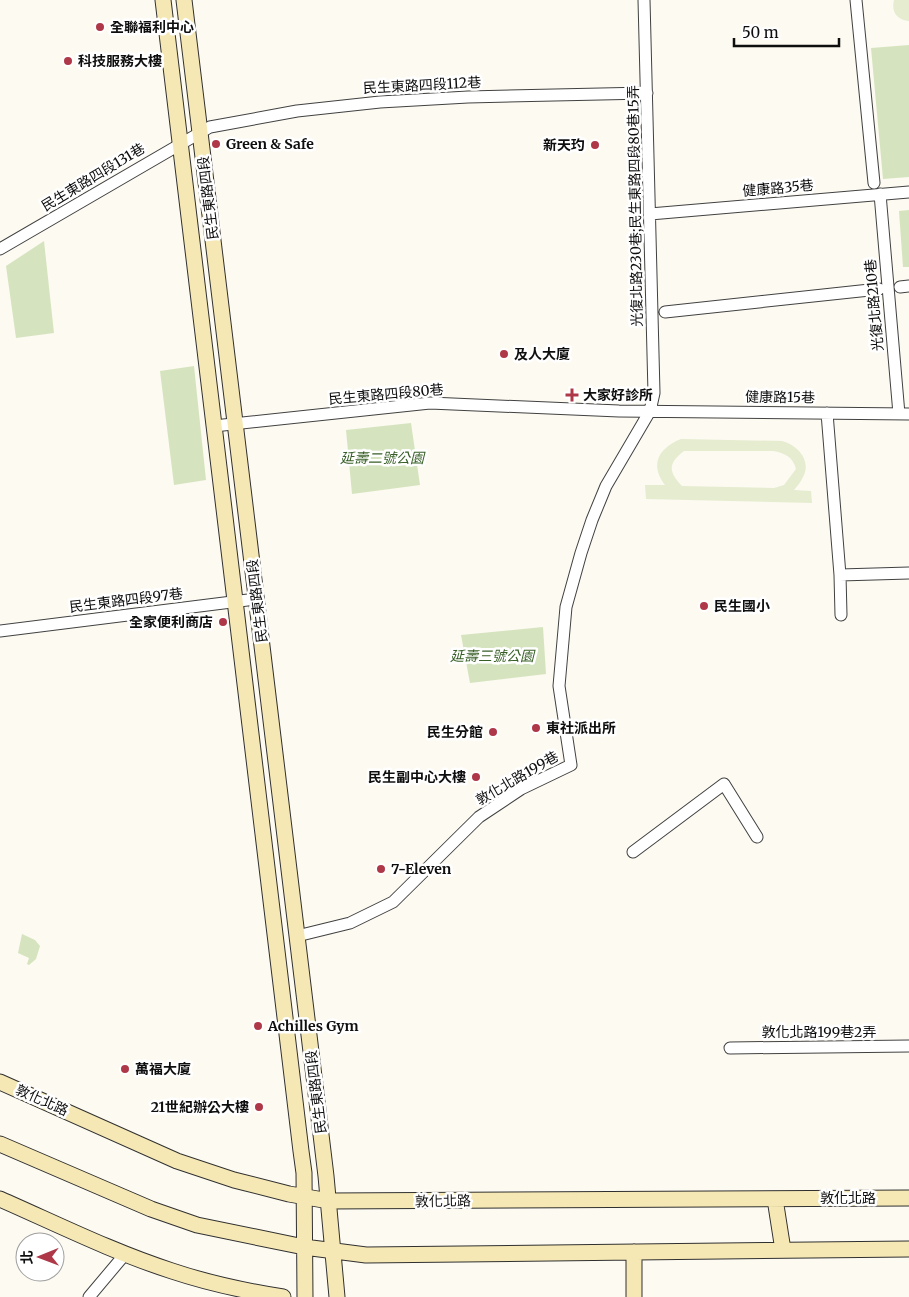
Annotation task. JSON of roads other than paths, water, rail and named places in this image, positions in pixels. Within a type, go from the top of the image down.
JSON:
[{"type":"street","name":"民生東路四段","points":[[163,0],[304,1172],[305,1297]]},
{"type":"street","name":"民生東路四段","points":[[184,0],[329,1201],[338,1297]]},
{"type":"street","name":"光復北路230巷;民生東路四段80巷15弄","points":[[644,0],[654,393],[650,410]]},
{"type":"street","points":[[856,0],[874,183]]},
{"type":"street","name":"民生東路四段112巷","points":[[201,132],[210,127],[296,111],[380,102],[468,97],[647,93]]},
{"type":"street","name":"民生東路四段131巷","points":[[0,249],[201,132]]},
{"type":"street","name":"健康路35巷","points":[[650,214],[909,192]]},
{"type":"street","name":"光復北路210巷","points":[[880,194],[904,414]]},
{"type":"street","points":[[665,312],[879,289]]},
{"type":"street","name":"民生東路四段80巷","points":[[214,426],[430,403],[619,411],[650,410]]},
{"type":"street","name":"健康路15巷","points":[[650,410],[904,414]]},
{"type":"street","name":"敦化北路199巷","points":[[297,936],[350,923],[393,902],[479,817],[521,790],[570,765],[559,686],[566,607],[592,520],[606,486],[650,410]]},
{"type":"street","points":[[827,413],[840,575],[840,615]]},
{"type":"street","points":[[840,575],[909,573]]},
{"type":"street","name":"民生東路四段97巷","points":[[0,631],[256,599]]},
{"type":"street","points":[[633,852],[724,784],[758,837]]},
{"type":"street","name":"敦化北路199巷2弄","points":[[730,1048],[909,1046]]},
{"type":"street","name":"敦化北路","points":[[0,1082],[177,1161],[234,1180],[329,1201],[909,1198]]},
{"type":"street","points":[[0,1144],[151,1209],[197,1225],[333,1252],[366,1255],[909,1249]]},
{"type":"street","points":[[0,1199],[171,1271],[206,1282],[283,1297]]},
{"type":"street","points":[[775,1199],[783,1250]]},
{"type":"street","points":[[634,1252],[634,1297]]},
{"type":"street","points":[[89,1297],[126,1253]]},
{"type":"place","name":"全聯福利中心","points":[[100,27]]},
{"type":"place","name":"科技服務大樓","points":[[68,61]]},
{"type":"place","name":"Green & Safe","points":[[216,144]]},
{"type":"place","name":"新天玓","points":[[595,145]]},
{"type":"place","name":"及人大廈","points":[[504,354]]},
{"type":"place","name":"大家好診所","points":[[572,395]]},
{"type":"place","name":"民生國小","points":[[704,606]]},
{"type":"place","name":"全家便利商店","points":[[223,622]]},
{"type":"place","name":"東社派出所","points":[[536,728]]},
{"type":"place","name":"民生分館","points":[[493,732]]},
{"type":"place","name":"民生副中心大樓","points":[[476,777]]},
{"type":"place","name":"7-Eleven","points":[[381,869]]},
{"type":"place","name":"Achilles Gym","points":[[258,1026]]},
{"type":"place","name":"萬福大廈","points":[[125,1069]]},
{"type":"place","name":"21世紀辦公大樓","points":[[259,1107]]},
{"type":"park label","name":"延壽二號公園","points":[[382,458]]},
{"type":"park label","name":"延壽三號公園","points":[[492,656]]}]
